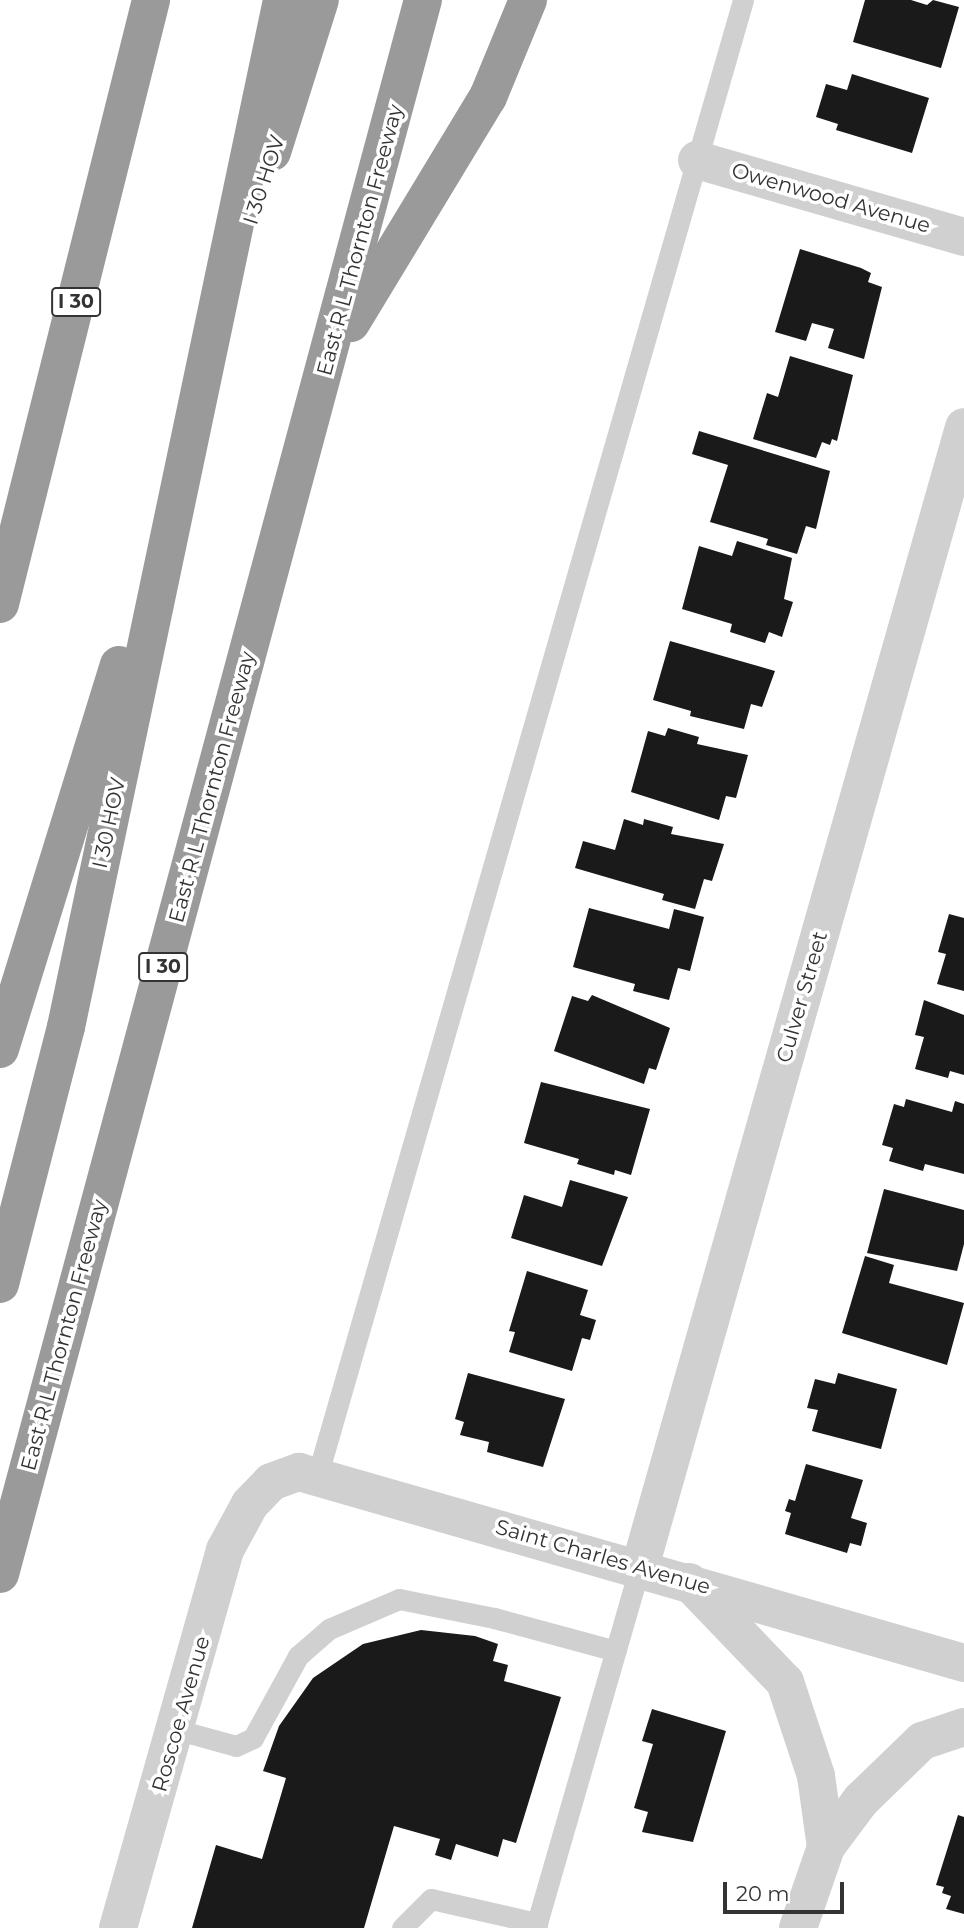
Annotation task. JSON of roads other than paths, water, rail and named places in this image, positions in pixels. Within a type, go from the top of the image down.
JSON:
[{"type":"highway","name":"I 30","points":[[0,604],[151,0]]},
{"type":"highway","points":[[207,360],[282,0]]},
{"type":"highway","name":"I 30 HOV","points":[[0,1049],[112,689],[207,360],[320,0]]},
{"type":"highway","points":[[207,360],[329,0]]},
{"type":"highway","name":"East R L Thornton Freeway","points":[[0,1574],[423,0]]},
{"type":"highway","points":[[328,361],[488,97],[528,0]]},
{"type":"highway","name":"I 30 HOV","points":[[0,1284],[66,1027],[207,360]]},
{"type":"street","name":"Owenwood Avenue","points":[[697,160],[964,237]]},
{"type":"street","name":"Culver Street","points":[[640,1567],[964,427]]},
{"type":"street","name":"Saint Charles Avenue","points":[[250,1504],[271,1482],[299,1472],[964,1661]]},
{"type":"street","name":"Roscoe Avenue","points":[[118,1928],[178,1730],[225,1550],[250,1504]]},
{"type":"street","points":[[686,1580],[785,1682],[816,1776],[826,1847]]},
{"type":"street","points":[[798,1928],[826,1847],[861,1800],[922,1741],[964,1727]]},
{"type":"lane","points":[[317,1477],[743,0]]},
{"type":"lane","points":[[402,1928],[431,1899],[535,1925],[640,1567]]},
{"type":"lane","points":[[178,1730],[236,1746],[253,1738],[298,1656],[329,1629],[399,1600],[494,1618],[615,1651]]}]
